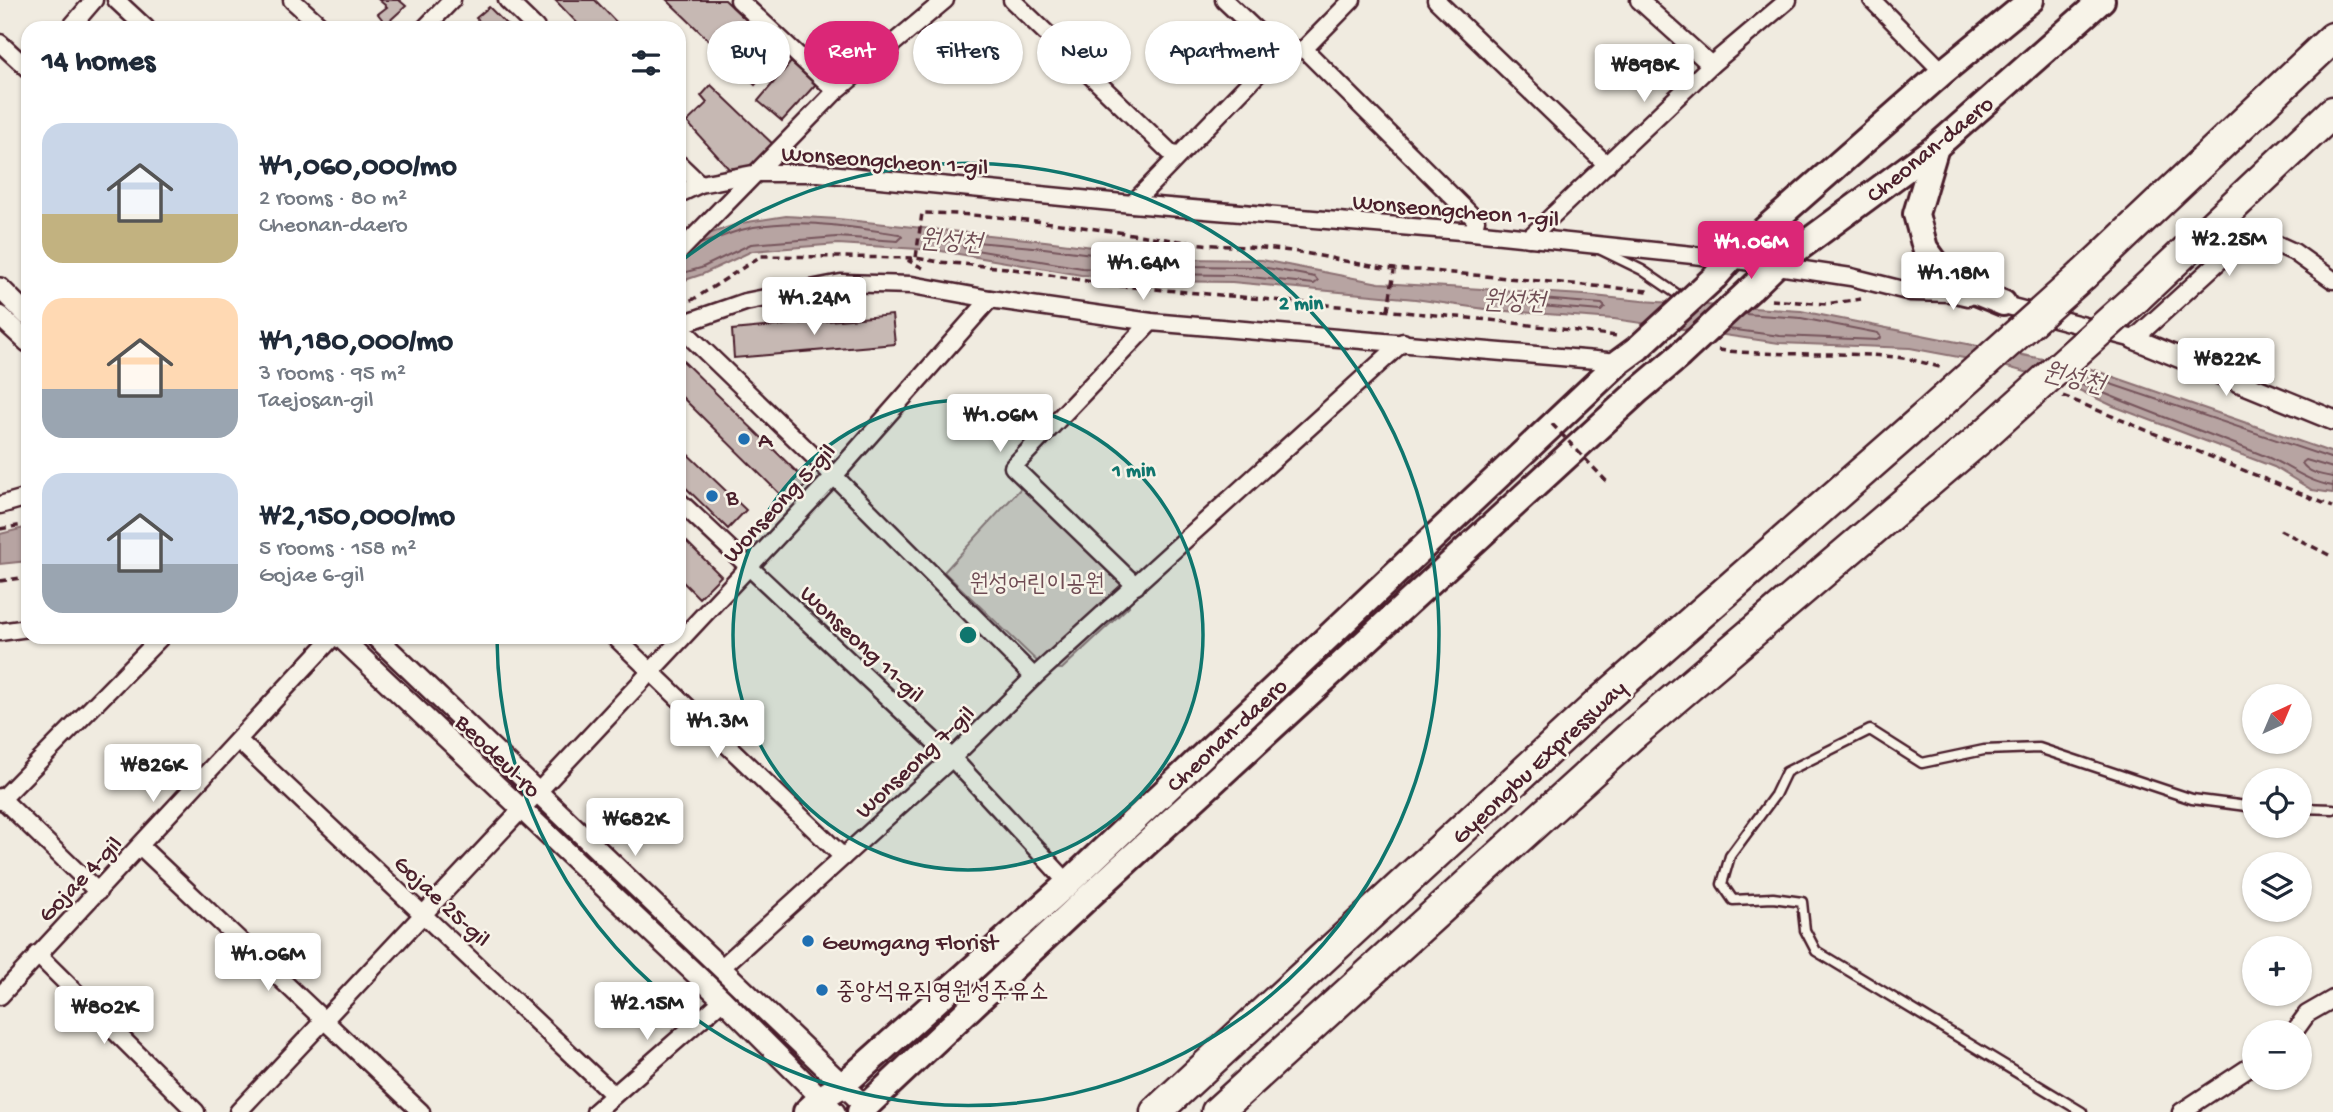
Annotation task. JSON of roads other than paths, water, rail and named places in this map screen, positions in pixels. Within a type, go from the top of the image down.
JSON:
[{"type":"highway","name":"Gyeongbu Expressway","points":[[1156,1112],[1599,703],[2083,275],[2333,38]]},
{"type":"highway","name":"Gyeongbu Expressway","points":[[1217,1112],[1632,734],[1983,436],[2136,298],[2333,112]]},
{"type":"main road","name":"Cheonan-daero","points":[[821,1107],[1068,883],[1628,355],[1714,278],[1731,259],[1943,72],[2031,0]]},
{"type":"main road","name":"Cheonan-daero","points":[[862,1110],[1095,891],[1639,390],[1755,294],[1776,265],[1936,148],[2102,0]]},
{"type":"main road","points":[[1936,148],[1916,214],[1924,248],[1949,281],[2003,303]]},
{"type":"street","points":[[76,21],[94,0]]},
{"type":"street","points":[[116,0],[138,21]]},
{"type":"street","points":[[292,0],[315,21]]},
{"type":"street","points":[[432,21],[452,0]]},
{"type":"street","points":[[506,0],[528,21]]},
{"type":"street","points":[[739,0],[836,90]]},
{"type":"street","points":[[686,245],[836,90],[945,0]]},
{"type":"street","points":[[1012,0],[1175,157]]},
{"type":"street","points":[[1224,0],[1246,21]]},
{"type":"street","points":[[1352,0],[1304,49],[1476,220],[1473,232]]},
{"type":"street","points":[[1436,0],[1607,165]]},
{"type":"street","points":[[1639,0],[1711,65]]},
{"type":"street","points":[[1529,239],[1711,65],[1788,0]]},
{"type":"street","points":[[1872,0],[1943,72]]},
{"type":"street","points":[[0,43],[21,62]]},
{"type":"street","points":[[1132,204],[1247,84]]},
{"type":"street","points":[[686,171],[700,184]]},
{"type":"street","name":"Wonseongcheon 1-gil","points":[[686,191],[700,184],[758,173],[819,173],[1132,204],[1591,244],[1776,265],[1851,277],[1912,292],[1951,293],[2003,303],[2134,339]]},
{"type":"street","points":[[2333,280],[2294,252],[2265,239],[2237,246],[2134,339],[2333,420]]},
{"type":"street","points":[[686,323],[745,302],[841,283],[912,285],[1151,322],[1403,342],[1628,355]]},
{"type":"street","points":[[0,288],[21,309]]},
{"type":"street","name":"Wonseong 5-gil","points":[[686,634],[834,477],[990,299]]},
{"type":"street","points":[[0,316],[21,336]]},
{"type":"street","points":[[1136,586],[1013,467],[1151,322]]},
{"type":"street","points":[[686,333],[1034,677]]},
{"type":"street","name":"Wonseong 7-gil","points":[[722,967],[952,758],[1034,677],[1403,342]]},
{"type":"street","points":[[0,505],[21,499]]},
{"type":"street","name":"Wonseong 11-gil","points":[[686,508],[952,758],[1068,883]]},
{"type":"street","points":[[0,632],[21,629]]},
{"type":"street","points":[[98,892],[1,799],[154,644]]},
{"type":"street","name":"Gojae 4-gil","points":[[0,996],[327,644]]},
{"type":"street","name":"Beodeul-ro","points":[[347,644],[723,1000],[821,1107]]},
{"type":"street","name":"Beodeul-ro","points":[[383,644],[844,1084],[862,1110]]},
{"type":"street","points":[[622,644],[843,857]]},
{"type":"street","name":"Wonseong 5-gil","points":[[238,1112],[676,644]]},
{"type":"street","name":"Gojae 25-gil","points":[[238,740],[614,1095]]},
{"type":"street","points":[[140,846],[421,1112]]},
{"type":"street","points":[[37,954],[196,1112]]},
{"type":"street","points":[[2302,1020],[2306,1014],[2333,999]]},
{"type":"street","points":[[595,1112],[723,1000]]},
{"type":"street","points":[[2181,1112],[2242,1072]]},
{"type":"lane","points":[[1591,244],[1642,270],[1677,294]]},
{"type":"lane","points":[[2082,1112],[1816,951],[1804,930],[1801,902],[1773,898],[1733,900],[1722,884],[1730,856],[1775,795],[1786,772],[1870,730],[1922,763],[1984,750],[2039,748],[2192,799],[2242,805]]},
{"type":"lane","points":[[2312,808],[2333,809]]},
{"type":"water","name":"원성천","points":[[786,216],[838,219],[1188,259],[1262,260],[1379,283],[1801,311],[2088,368],[2333,453],[2333,493],[2312,490],[2274,467],[2113,406],[2062,382],[1996,364],[1910,348],[1779,343],[1614,319],[1492,310],[1415,299],[1232,282],[1151,281],[1081,275],[935,250],[838,244],[752,251],[686,280],[686,242],[741,223]]},
{"type":"water","points":[[21,529],[21,562],[0,564],[0,534]]},
{"type":"place","name":"A","points":[[744,439]]},
{"type":"place","name":"B","points":[[712,496]]},
{"type":"place","name":"Geumgang Florist","points":[[808,941]]},
{"type":"place","name":"중앙석유직영원성주유소","points":[[822,990]]},
{"type":"park label","name":"원성어린이공원","points":[[1037,582]]}]
